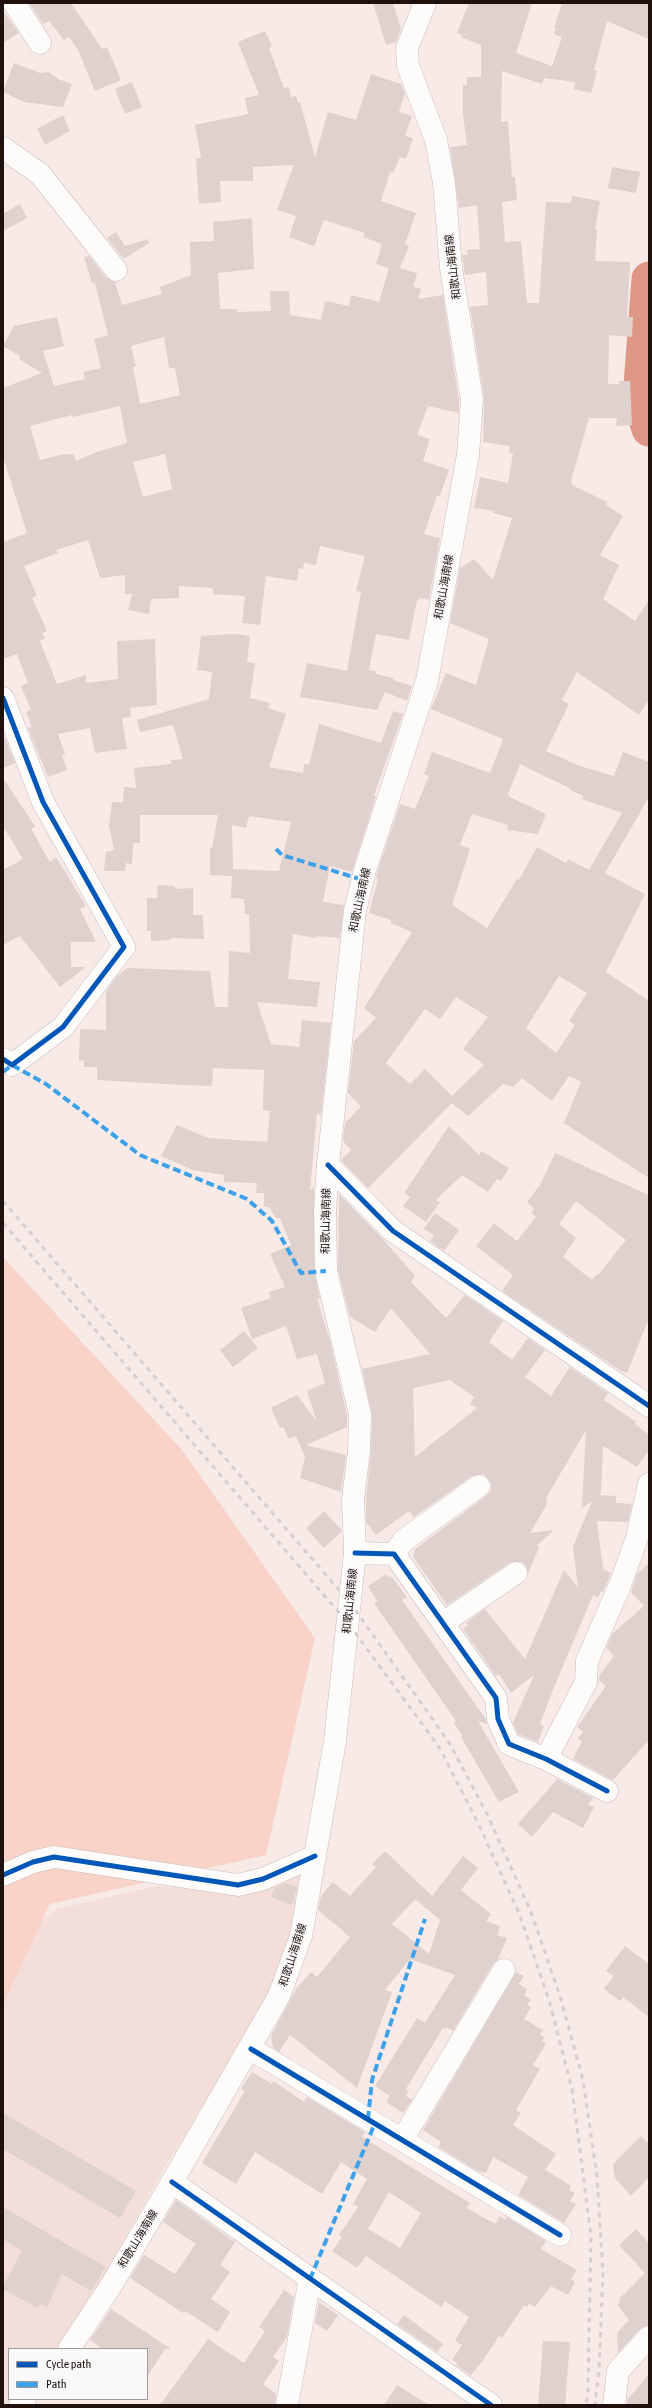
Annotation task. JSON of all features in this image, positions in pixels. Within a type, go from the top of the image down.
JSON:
[{"type":"street","points":[[14,3],[40,43]]},
{"type":"street","name":"和歌山海南線","points":[[70,2348],[112,2284],[251,2049],[280,1996],[301,1936],[335,1740],[355,1553],[353,1499],[359,1451],[360,1414],[326,1271],[324,1210],[328,1165],[355,911],[365,870],[427,681],[468,455],[472,400],[451,268],[444,183],[436,140],[408,66],[407,48],[425,3]]},
{"type":"street","points":[[3,148],[40,174],[116,270]]},
{"type":"street","points":[[3,698],[43,802],[124,947],[64,1027],[12,1065],[3,1059]]},
{"type":"street","points":[[328,1165],[393,1232],[649,1406]]},
{"type":"street","points":[[546,1759],[586,1682],[587,1661],[620,1585],[637,1538],[649,1484]]},
{"type":"street","points":[[394,1554],[404,1540],[479,1486]]},
{"type":"street","points":[[355,1553],[394,1554]]},
{"type":"street","points":[[394,1554],[496,1698],[498,1719],[509,1744],[546,1759],[606,1791]]},
{"type":"street","points":[[442,1623],[516,1573]]},
{"type":"street","points":[[3,1875],[33,1862],[54,1857],[238,1885],[264,1879],[315,1856]]},
{"type":"street","points":[[402,2140],[504,1970]]},
{"type":"street","points":[[251,2049],[560,2235]]},
{"type":"street","points":[[172,2182],[491,2405]]},
{"type":"street","points":[[287,2405],[310,2279]]},
{"type":"street","points":[[614,2405],[618,2371],[649,2337]]},
{"type":"shaded area","points":[[3,1257],[182,1450],[315,1638],[266,1855],[50,1904],[3,2004]]},
{"type":"shaded area","points":[[305,1869],[295,1921],[269,2000],[163,2170],[86,2310],[60,2348],[8,2348],[8,2400],[15,2400],[11,2405],[3,2405],[3,1949],[57,1909],[156,1886],[225,1891]]},
{"type":"building","points":[[29,3],[71,3],[102,49],[107,47],[121,80],[95,91],[78,50],[69,37],[64,40],[49,21],[43,24]]},
{"type":"building","points":[[373,3],[393,3],[401,29],[396,42],[386,45]]},
{"type":"building","points":[[469,3],[532,3],[516,53],[552,66],[562,37],[554,34],[556,29],[554,28],[562,3],[649,3],[649,39],[607,21],[594,70],[597,71],[591,93],[574,89],[575,82],[544,78],[542,84],[502,71],[501,122],[508,121],[512,177],[515,177],[517,200],[502,202],[505,242],[521,241],[527,303],[539,303],[546,202],[571,203],[572,196],[600,201],[595,229],[597,229],[595,261],[630,262],[627,317],[633,317],[632,337],[609,335],[608,384],[619,384],[619,381],[630,381],[632,425],[616,426],[617,418],[589,418],[571,481],[572,485],[607,502],[606,505],[623,516],[600,555],[619,565],[603,599],[635,621],[649,600],[649,699],[639,715],[577,672],[562,700],[569,704],[546,751],[580,766],[614,776],[623,752],[649,762],[649,797],[605,873],[645,894],[606,972],[649,1001],[649,1178],[564,1123],[581,1082],[569,1076],[552,1101],[522,1078],[513,1087],[503,1084],[468,1116],[452,1103],[368,1188],[341,1160],[351,1150],[343,1141],[345,1123],[361,1106],[348,1093],[354,1041],[376,1018],[364,1008],[412,932],[391,923],[391,920],[369,913],[378,879],[376,878],[377,873],[400,804],[415,809],[429,776],[424,774],[432,752],[490,773],[503,739],[431,709],[446,673],[476,685],[489,639],[450,623],[460,568],[474,559],[493,580],[512,518],[493,513],[494,511],[474,508],[480,477],[508,483],[513,454],[509,453],[510,446],[483,442],[484,398],[470,307],[488,305],[486,272],[465,275],[462,255],[468,255],[467,250],[480,249],[477,205],[459,208],[450,147],[467,145],[463,114],[463,85],[467,85],[467,77],[481,77],[481,45],[461,37],[462,35],[457,33]],"holes":[[[520,764],[571,789],[570,790],[583,796],[582,799],[622,813],[589,870],[568,859],[566,863],[537,847],[519,880],[517,879],[487,928],[452,905],[470,849],[460,845],[472,814],[508,825],[507,830],[538,834],[546,814],[510,797],[508,794]],[[559,976],[587,993],[569,1021],[575,1025],[556,1053],[526,1028]],[[456,997],[488,1017],[463,1049],[484,1065],[452,1096],[425,1069],[410,1084],[386,1063],[425,1009],[440,1019]]]},
{"type":"building","points":[[3,11],[19,33],[3,43]]},
{"type":"building","points":[[265,31],[272,46],[269,48],[284,88],[289,87],[291,97],[296,96],[298,103],[300,102],[315,157],[328,112],[356,120],[371,74],[401,84],[405,93],[399,112],[412,116],[405,136],[413,138],[406,159],[400,157],[393,173],[390,172],[381,201],[416,213],[405,244],[409,246],[400,268],[417,273],[413,287],[421,289],[418,299],[443,295],[459,401],[459,413],[428,406],[417,435],[430,439],[423,461],[449,470],[440,496],[437,495],[424,534],[440,538],[429,600],[420,598],[417,600],[409,640],[376,634],[369,670],[376,671],[376,674],[393,678],[393,680],[412,686],[407,701],[385,692],[377,710],[300,697],[307,663],[347,671],[361,592],[356,591],[365,556],[320,546],[316,565],[304,563],[303,569],[299,568],[297,581],[266,576],[260,625],[242,623],[245,596],[213,594],[213,588],[179,586],[179,598],[151,599],[149,614],[128,610],[132,594],[125,594],[125,575],[100,578],[88,540],[56,550],[58,553],[24,566],[37,596],[32,598],[47,631],[42,633],[45,638],[40,641],[57,684],[86,675],[86,683],[118,679],[117,641],[155,639],[157,705],[130,708],[131,717],[122,718],[127,749],[95,753],[90,728],[58,734],[65,754],[62,755],[67,770],[48,777],[28,728],[32,727],[26,712],[31,710],[21,686],[28,683],[17,654],[3,659],[3,542],[27,533],[3,457],[3,388],[42,373],[19,359],[20,356],[3,346],[14,326],[57,317],[64,346],[43,351],[54,386],[85,379],[83,372],[101,368],[94,339],[108,335],[95,283],[92,283],[84,257],[89,256],[106,278],[115,282],[122,305],[162,294],[160,287],[191,275],[190,242],[214,241],[213,222],[252,218],[254,269],[218,273],[220,309],[237,309],[237,312],[271,311],[270,291],[289,291],[290,315],[321,320],[325,301],[349,306],[351,295],[379,302],[389,268],[376,264],[382,244],[363,237],[365,233],[324,220],[314,246],[289,237],[296,216],[277,210],[294,165],[253,167],[253,181],[220,181],[221,202],[199,204],[196,159],[201,158],[195,125],[248,114],[245,98],[259,95],[238,42]],"holes":[[[164,337],[169,368],[175,368],[180,395],[140,404],[133,367],[136,366],[131,346]],[[120,406],[127,443],[97,452],[76,461],[74,455],[64,454],[40,460],[30,426],[72,415],[73,417]],[[165,454],[172,489],[143,497],[133,462]]]},
{"type":"building","points":[[14,63],[40,73],[49,72],[58,79],[72,84],[63,107],[24,102],[3,92]]},
{"type":"building","points":[[132,82],[142,107],[125,114],[115,89]]},
{"type":"building","points":[[63,115],[70,131],[45,145],[37,129]]},
{"type":"building","points":[[612,167],[640,172],[636,193],[608,188]]},
{"type":"building","points":[[20,204],[27,218],[3,231],[3,214]]},
{"type":"building","points":[[116,232],[125,246],[148,239],[149,243],[124,259],[107,238]]},
{"type":"building","points":[[234,634],[250,636],[247,662],[255,663],[250,698],[270,703],[268,708],[286,714],[269,767],[303,773],[304,764],[309,765],[319,724],[381,743],[393,711],[403,714],[374,795],[376,796],[352,872],[330,866],[323,902],[344,905],[340,938],[317,936],[316,938],[293,934],[288,979],[320,982],[317,1007],[257,1002],[271,1044],[299,1047],[302,1020],[331,1023],[321,1116],[317,1112],[310,1191],[314,1187],[314,1271],[320,1300],[317,1298],[330,1341],[347,1415],[347,1427],[306,1445],[346,1455],[341,1492],[300,1478],[305,1457],[296,1436],[289,1439],[283,1427],[280,1428],[271,1408],[297,1395],[317,1422],[307,1391],[325,1383],[317,1354],[297,1359],[286,1326],[252,1339],[241,1308],[271,1298],[269,1292],[285,1287],[270,1254],[291,1245],[280,1218],[276,1218],[269,1207],[264,1207],[264,1193],[256,1193],[257,1183],[224,1182],[224,1175],[193,1170],[161,1156],[177,1125],[208,1138],[267,1142],[270,1111],[263,1110],[264,1070],[213,1068],[212,1086],[184,1085],[97,1080],[97,1067],[84,1067],[84,1060],[79,1061],[80,1029],[106,1030],[106,991],[117,976],[128,968],[210,971],[215,1007],[228,1007],[229,951],[250,953],[249,914],[245,914],[244,899],[231,898],[232,876],[210,875],[210,848],[212,848],[218,815],[140,815],[140,843],[133,843],[132,864],[126,863],[125,871],[104,871],[106,852],[114,850],[109,825],[112,802],[123,802],[124,787],[136,788],[134,768],[171,764],[171,760],[183,759],[173,725],[140,732],[137,720],[209,699],[212,672],[197,670],[201,636]],"holes":[[[249,816],[291,822],[279,871],[233,869],[232,825],[246,828]]]},
{"type":"building","points":[[5,738],[15,763],[3,768],[3,739]]},
{"type":"building","points":[[3,778],[35,826],[31,829],[50,862],[56,857],[86,906],[80,909],[96,942],[71,942],[71,967],[86,967],[60,987],[20,936],[3,945],[3,870],[23,859],[3,826]]},
{"type":"building","points":[[158,885],[175,886],[175,889],[193,888],[193,915],[203,915],[204,939],[171,938],[171,940],[151,941],[151,931],[147,931],[147,898],[157,898]]},
{"type":"building","points":[[449,1126],[479,1155],[481,1151],[509,1168],[501,1181],[497,1179],[488,1192],[462,1175],[436,1200],[440,1202],[426,1222],[403,1206],[410,1197],[404,1193]]},
{"type":"building","points":[[555,1153],[649,1195],[649,1318],[627,1373],[621,1371],[502,1291],[513,1275],[476,1246],[494,1223],[517,1241],[536,1217],[531,1213],[534,1209],[527,1202],[540,1185]],"holes":[[[576,1201],[626,1240],[598,1275],[597,1274],[592,1280],[563,1257],[576,1238],[559,1224]]]},
{"type":"building","points":[[339,1194],[383,1239],[415,1276],[411,1282],[446,1318],[465,1295],[503,1321],[489,1342],[512,1360],[528,1338],[545,1350],[525,1377],[551,1396],[570,1367],[608,1393],[604,1400],[636,1422],[635,1424],[649,1435],[649,1450],[637,1467],[603,1446],[601,1493],[598,1495],[616,1496],[616,1503],[632,1504],[628,1522],[597,1521],[603,1569],[611,1573],[603,1592],[601,1591],[598,1597],[593,1595],[540,1724],[544,1726],[538,1742],[518,1734],[513,1723],[534,1675],[511,1693],[499,1674],[496,1676],[463,1629],[468,1625],[466,1623],[485,1609],[525,1659],[564,1570],[578,1588],[573,1547],[592,1501],[582,1508],[586,1430],[546,1498],[547,1504],[530,1533],[554,1530],[537,1545],[539,1548],[528,1573],[526,1566],[522,1562],[509,1563],[447,1605],[413,1557],[415,1549],[486,1496],[491,1491],[491,1484],[484,1474],[472,1476],[414,1517],[409,1511],[376,1535],[366,1522],[366,1500],[371,1452],[372,1414],[362,1369],[430,1354],[391,1308],[375,1332],[350,1317],[338,1269]],"holes":[[[450,1380],[474,1397],[470,1404],[477,1408],[415,1457],[413,1388]]]},
{"type":"building","points":[[435,1213],[459,1230],[444,1251],[430,1241],[434,1235],[424,1229]]},
{"type":"building","points":[[244,1331],[258,1348],[233,1367],[220,1350]]},
{"type":"building","points":[[324,1511],[342,1531],[324,1548],[306,1528]]},
{"type":"building","points":[[649,1563],[649,1740],[613,1780],[573,1759],[582,1741],[578,1739],[583,1732],[577,1727],[606,1686],[599,1680],[599,1676],[614,1656],[606,1648],[612,1634],[644,1606],[631,1592],[637,1574]]},
{"type":"building","points":[[386,1574],[389,1578],[391,1576],[407,1597],[402,1600],[485,1718],[487,1724],[478,1721],[519,1792],[499,1802],[461,1737],[463,1736],[454,1723],[456,1721],[374,1603],[377,1601],[368,1586]]},
{"type":"building","points":[[557,1779],[593,1798],[588,1804],[594,1807],[583,1828],[553,1812],[532,1837],[518,1824]]},
{"type":"building","points":[[385,1851],[432,1896],[463,1856],[478,1868],[461,1890],[491,1914],[486,1921],[500,1926],[497,1935],[507,1938],[498,1959],[493,1964],[453,2031],[446,2027],[445,2029],[443,2028],[406,2089],[408,2092],[406,2096],[412,2100],[403,2113],[386,2102],[390,2096],[375,2086],[417,2018],[425,2023],[455,1975],[410,1959],[385,1990],[392,1992],[357,2088],[290,2035],[279,2052],[273,2048],[271,2036],[296,1989],[311,1972],[317,1977],[350,1937],[318,1910],[321,1896],[333,1882],[350,1896],[376,1867],[372,1864]],"holes":[[[415,1899],[440,1920],[429,1954],[392,1924]]]},
{"type":"building","points":[[285,1883],[297,1887],[292,1905],[271,1897],[275,1888]]},
{"type":"building","points":[[625,1946],[649,1964],[649,2017],[623,1997],[620,2001],[604,1989],[614,1976],[606,1971]]},
{"type":"building","points":[[516,1972],[524,1976],[519,1984],[527,1989],[524,1995],[531,2000],[527,2005],[531,2007],[524,2019],[543,2030],[540,2035],[544,2037],[542,2041],[546,2044],[533,2065],[540,2069],[516,2110],[521,2113],[513,2125],[556,2154],[545,2170],[571,2186],[569,2190],[575,2193],[570,2201],[576,2204],[564,2223],[518,2195],[528,2177],[493,2157],[486,2173],[477,2171],[438,2147],[441,2142],[423,2130]]},
{"type":"building","points":[[252,2072],[272,2084],[273,2081],[304,2102],[307,2097],[365,2132],[362,2137],[470,2203],[467,2208],[495,2224],[500,2216],[505,2220],[507,2217],[546,2241],[541,2249],[577,2270],[571,2279],[575,2282],[568,2295],[551,2286],[535,2307],[529,2303],[527,2307],[524,2305],[502,2338],[499,2336],[484,2359],[471,2375],[456,2365],[457,2363],[452,2360],[462,2345],[455,2341],[469,2317],[445,2301],[441,2307],[366,2256],[357,2268],[332,2251],[342,2237],[339,2235],[358,2207],[353,2204],[367,2179],[341,2162],[322,2194],[255,2152],[236,2184],[202,2163],[245,2091],[241,2089]],"holes":[[[389,2192],[421,2213],[400,2248],[368,2229]]]},
{"type":"building","points":[[3,2113],[136,2191],[120,2218],[3,2149]]},
{"type":"building","points":[[641,2136],[649,2144],[649,2177],[631,2196],[615,2178],[613,2164]]},
{"type":"building","points":[[176,2200],[235,2242],[220,2265],[230,2272],[211,2299],[230,2312],[218,2332],[185,2311],[183,2313],[130,2278],[144,2255],[175,2274],[196,2244],[163,2222]]},
{"type":"building","points":[[3,2207],[106,2267],[91,2291],[62,2274],[47,2307],[40,2304],[38,2308],[3,2289],[3,2286],[22,2251],[3,2239]]},
{"type":"building","points":[[636,2229],[649,2243],[649,2325],[640,2329],[618,2353],[617,2333],[629,2320],[618,2306],[620,2298],[645,2273],[619,2245]]},
{"type":"building","points":[[284,2290],[294,2297],[287,2337],[273,2357],[279,2361],[263,2384],[276,2394],[275,2405],[160,2405],[208,2339],[244,2363],[265,2331],[259,2327]]},
{"type":"building","points":[[319,2302],[338,2315],[327,2331],[315,2323]]},
{"type":"building","points":[[111,2309],[171,2349],[165,2349],[148,2375],[148,2348],[102,2348],[90,2340]]},
{"type":"building","points":[[404,2315],[443,2344],[437,2352],[397,2324]]},
{"type":"building","points":[[543,2341],[570,2342],[565,2405],[538,2405]]},
{"type":"building","points":[[649,2374],[649,2405],[627,2405],[627,2400]]},
{"type":"building","points":[[397,2385],[429,2405],[384,2405]]},
{"type":"waterway","points":[[649,279],[640,399],[649,429]]},
{"type":"railway","points":[[3,1201],[351,1604],[450,1744],[488,1816],[531,1912],[560,1996],[583,2080],[597,2176],[603,2273],[599,2370],[595,2405]]},
{"type":"railway","points":[[3,1223],[348,1623],[439,1747],[479,1825],[519,1913],[549,2000],[572,2089],[591,2236],[588,2389],[586,2405]]},
{"type":"marked path","points":[[276,849],[282,855],[363,880]]},
{"type":"marked path","points":[[3,1072],[12,1065],[46,1084],[140,1155],[247,1199],[272,1221],[301,1273],[326,1271]]},
{"type":"marked path","points":[[368,2119],[372,2080],[425,1919]]},
{"type":"marked path","points":[[310,2279],[375,2123]]},
{"type":"cycle path","points":[[3,698],[43,802],[124,947],[63,1027],[12,1065],[3,1059]]},
{"type":"cycle path","points":[[328,1165],[393,1231],[649,1406]]},
{"type":"cycle path","points":[[355,1553],[394,1554],[496,1698],[498,1719],[509,1744],[546,1759],[607,1791]]},
{"type":"cycle path","points":[[3,1875],[33,1862],[54,1857],[238,1885],[263,1879],[315,1856]]},
{"type":"cycle path","points":[[251,2049],[560,2235]]},
{"type":"cycle path","points":[[172,2182],[491,2405]]}]
